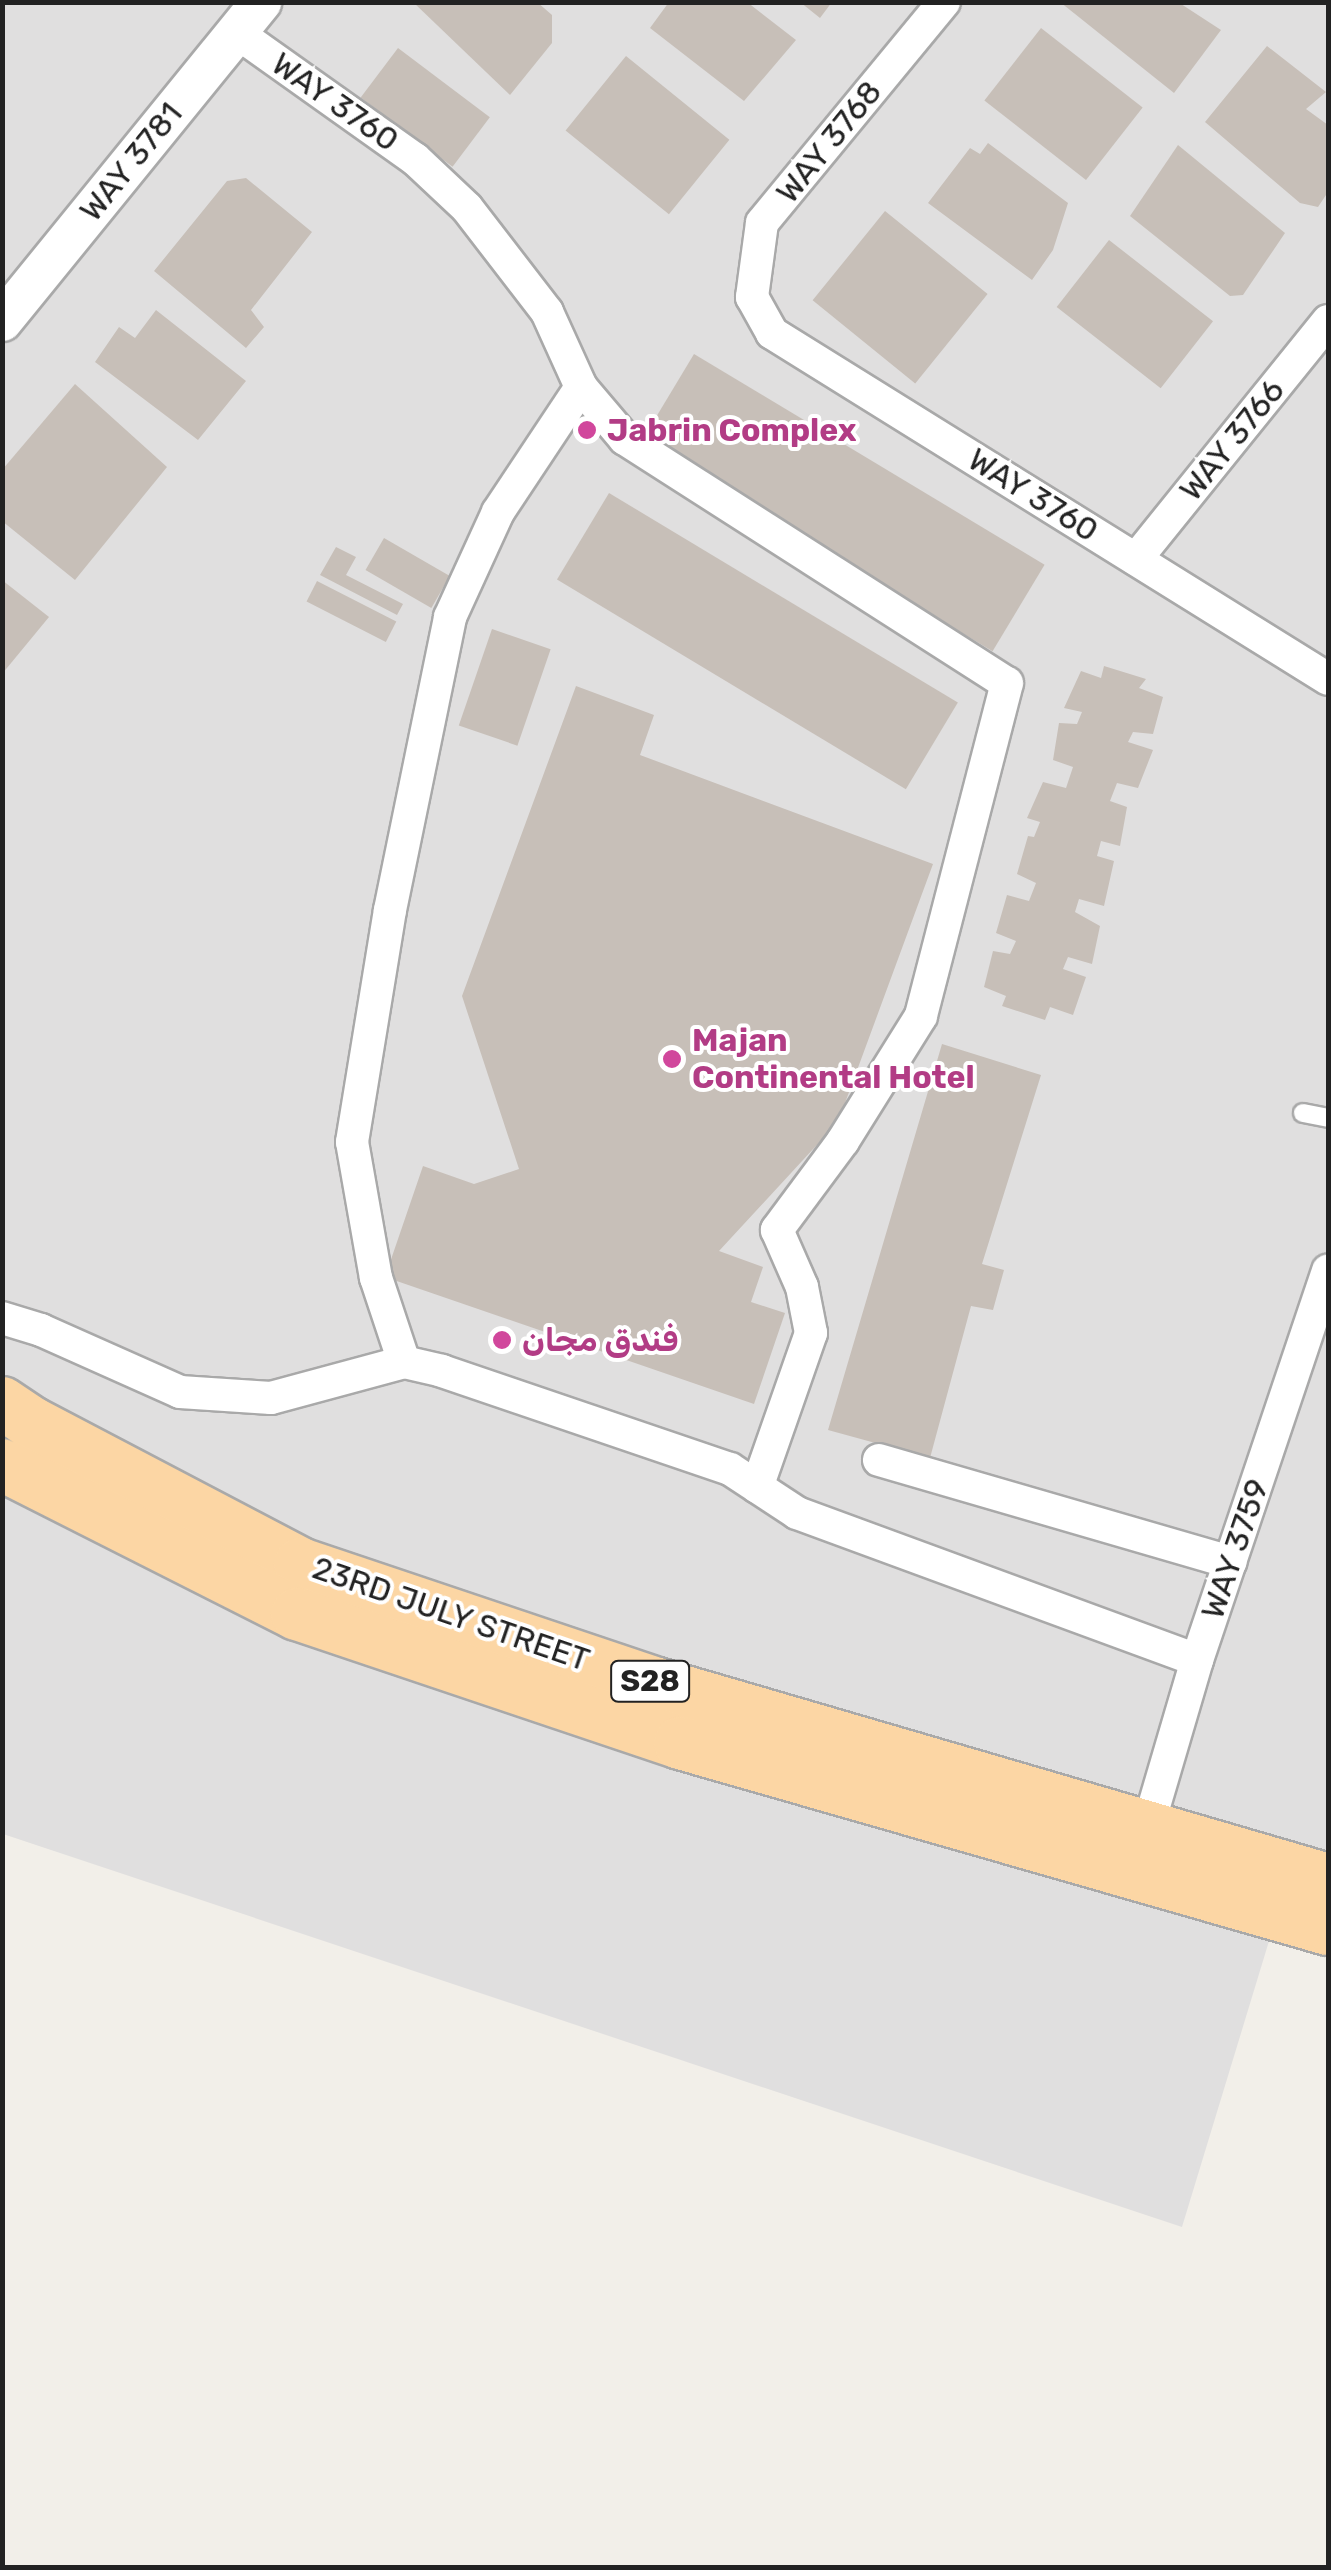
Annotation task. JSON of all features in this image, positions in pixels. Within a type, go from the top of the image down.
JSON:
[{"type":"main road","name":"23RD JULY STREET","points":[[2,1403],[32,1423],[300,1564],[654,1683],[1328,1880]]},
{"type":"main road","name":"23RD JULY STREET","points":[[9,1472],[297,1614],[680,1743],[1328,1929]]},
{"type":"street","name":"WAY 3768","points":[[752,297],[762,223],[944,2]]},
{"type":"street","name":"WAY 3760","points":[[248,17],[467,208],[547,312],[581,387],[625,439],[1007,684],[921,1016],[843,1141],[777,1230],[802,1288],[811,1333],[757,1487]]},
{"type":"street","name":"WAY 3781","points":[[2,321],[248,17]]},
{"type":"street","name":"WAY 3760","points":[[752,297],[772,333],[1328,679]]},
{"type":"street","name":"WAY 3766","points":[[1136,559],[1328,321]]},
{"type":"street","points":[[404,1362],[376,1278],[352,1142],[390,910],[450,617],[498,512],[581,387]]},
{"type":"street","name":"WAY 3759","points":[[1147,1830],[1197,1660],[1328,1270]]},
{"type":"street","points":[[2,1318],[41,1330],[180,1392],[271,1398],[404,1362],[730,1469],[798,1513],[1197,1660]]},
{"type":"street","points":[[879,1460],[1231,1562]]},
{"type":"lane","points":[[1303,1113],[1328,1118]]},
{"type":"shaded area","points":[[3,3],[1328,3],[1328,1892],[1287,1882],[1182,2227],[3,1834]]},
{"type":"building","points":[[413,2],[537,2],[552,15],[552,43],[510,95]]},
{"type":"building","points":[[669,2],[747,2],[796,40],[744,101],[650,28]]},
{"type":"building","points":[[800,2],[832,2],[820,18]]},
{"type":"building","points":[[1060,2],[1178,2],[1221,30],[1174,93]]},
{"type":"building","points":[[1041,28],[1143,107],[1086,180],[984,100]]},
{"type":"building","points":[[1267,46],[1326,92],[1306,109],[1328,125],[1328,192],[1318,207],[1300,203],[1205,122]]},
{"type":"building","points":[[398,48],[490,117],[453,167],[361,98]]},
{"type":"building","points":[[626,56],[729,140],[669,214],[566,131]]},
{"type":"building","points":[[988,143],[1068,203],[1053,250],[1032,280],[928,203],[970,148],[980,154]]},
{"type":"building","points":[[1178,145],[1285,233],[1243,295],[1230,296],[1130,216]]},
{"type":"building","points":[[246,178],[312,232],[251,310],[264,327],[246,348],[154,271],[227,181]]},
{"type":"building","points":[[885,211],[988,294],[915,383],[813,300]]},
{"type":"building","points":[[1109,240],[1213,321],[1161,388],[1057,307]]},
{"type":"building","points":[[156,310],[246,381],[198,440],[95,362],[119,327],[135,338]]},
{"type":"building","points":[[694,354],[1045,565],[993,651],[642,441]]},
{"type":"building","points":[[75,384],[167,467],[75,580],[2,521],[2,470]]},
{"type":"building","points":[[609,493],[958,703],[906,789],[557,580]]},
{"type":"building","points":[[384,538],[450,576],[431,608],[366,570]]},
{"type":"building","points":[[336,547],[356,557],[346,575],[403,604],[397,615],[320,575]]},
{"type":"building","points":[[2,580],[49,617],[2,674]]},
{"type":"building","points":[[317,581],[396,621],[386,642],[307,601]]},
{"type":"building","points":[[492,629],[551,649],[517,746],[459,725]]},
{"type":"building","points":[[1104,666],[1146,679],[1139,688],[1163,697],[1153,734],[1133,732],[1128,742],[1153,750],[1138,788],[1117,783],[1110,801],[1127,807],[1120,846],[1101,841],[1097,856],[1114,861],[1104,906],[1079,899],[1075,912],[1100,926],[1092,964],[1068,957],[1063,969],[1086,977],[1073,1015],[1050,1007],[1045,1020],[1002,1006],[1006,996],[984,987],[993,951],[1010,954],[1016,941],[996,933],[1007,895],[1029,901],[1036,883],[1017,874],[1028,836],[1034,837],[1040,822],[1027,818],[1043,782],[1066,788],[1073,767],[1053,760],[1059,723],[1077,724],[1082,712],[1064,708],[1081,671],[1101,678]]},
{"type":"building","name":"Majan Continental Hotel","points":[[576,686],[654,715],[640,755],[933,864],[838,1122],[719,1251],[763,1267],[751,1302],[785,1313],[754,1404],[385,1277],[423,1166],[474,1184],[519,1169],[462,996]]},
{"type":"building","points":[[942,1044],[1041,1075],[982,1264],[1004,1270],[993,1310],[971,1306],[930,1458],[828,1430]]},
{"type":"place","name":"Jabrin Complex","points":[[587,430]]},
{"type":"place","name":"Majan Continental Hotel","points":[[672,1059]]},
{"type":"place","name":"فندق مجان","points":[[502,1340]]}]
